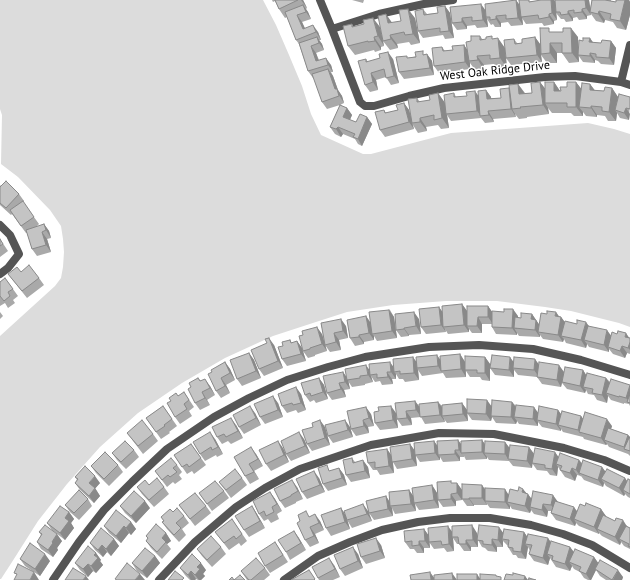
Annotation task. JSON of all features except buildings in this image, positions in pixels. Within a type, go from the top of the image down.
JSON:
[{"type":"street","points":[[320,0],[332,29],[379,14],[424,4],[453,0]]},
{"type":"street","name":"West Oak Ridge Drive","points":[[332,29],[360,102],[365,106],[374,106],[444,88],[545,77],[575,76],[621,82],[630,85]]},
{"type":"street","points":[[621,82],[630,45]]},
{"type":"street","points":[[0,225],[10,235],[19,254],[8,268],[0,274]]},
{"type":"street","points":[[53,580],[79,542],[104,510],[167,449],[214,417],[287,380],[365,357],[430,347],[479,345],[533,349],[581,360],[630,375]]},
{"type":"street","points":[[159,580],[201,537],[236,507],[265,488],[300,469],[371,445],[438,433],[494,434],[564,448],[604,460],[630,471]]},
{"type":"street","points":[[284,580],[318,556],[375,532],[418,522],[450,518],[490,518],[531,525],[592,545],[630,568]]},
{"type":"shaded area","points":[[0,0],[263,0],[289,55],[302,86],[311,114],[321,135],[363,154],[371,154],[451,133],[588,123],[630,134],[630,327],[571,311],[545,307],[497,301],[446,301],[393,305],[347,312],[273,336],[225,358],[182,383],[138,413],[100,447],[67,484],[38,521],[0,579],[0,336],[55,286],[61,278],[64,252],[61,226],[50,210],[18,177],[1,164],[2,115],[0,109]]}]
